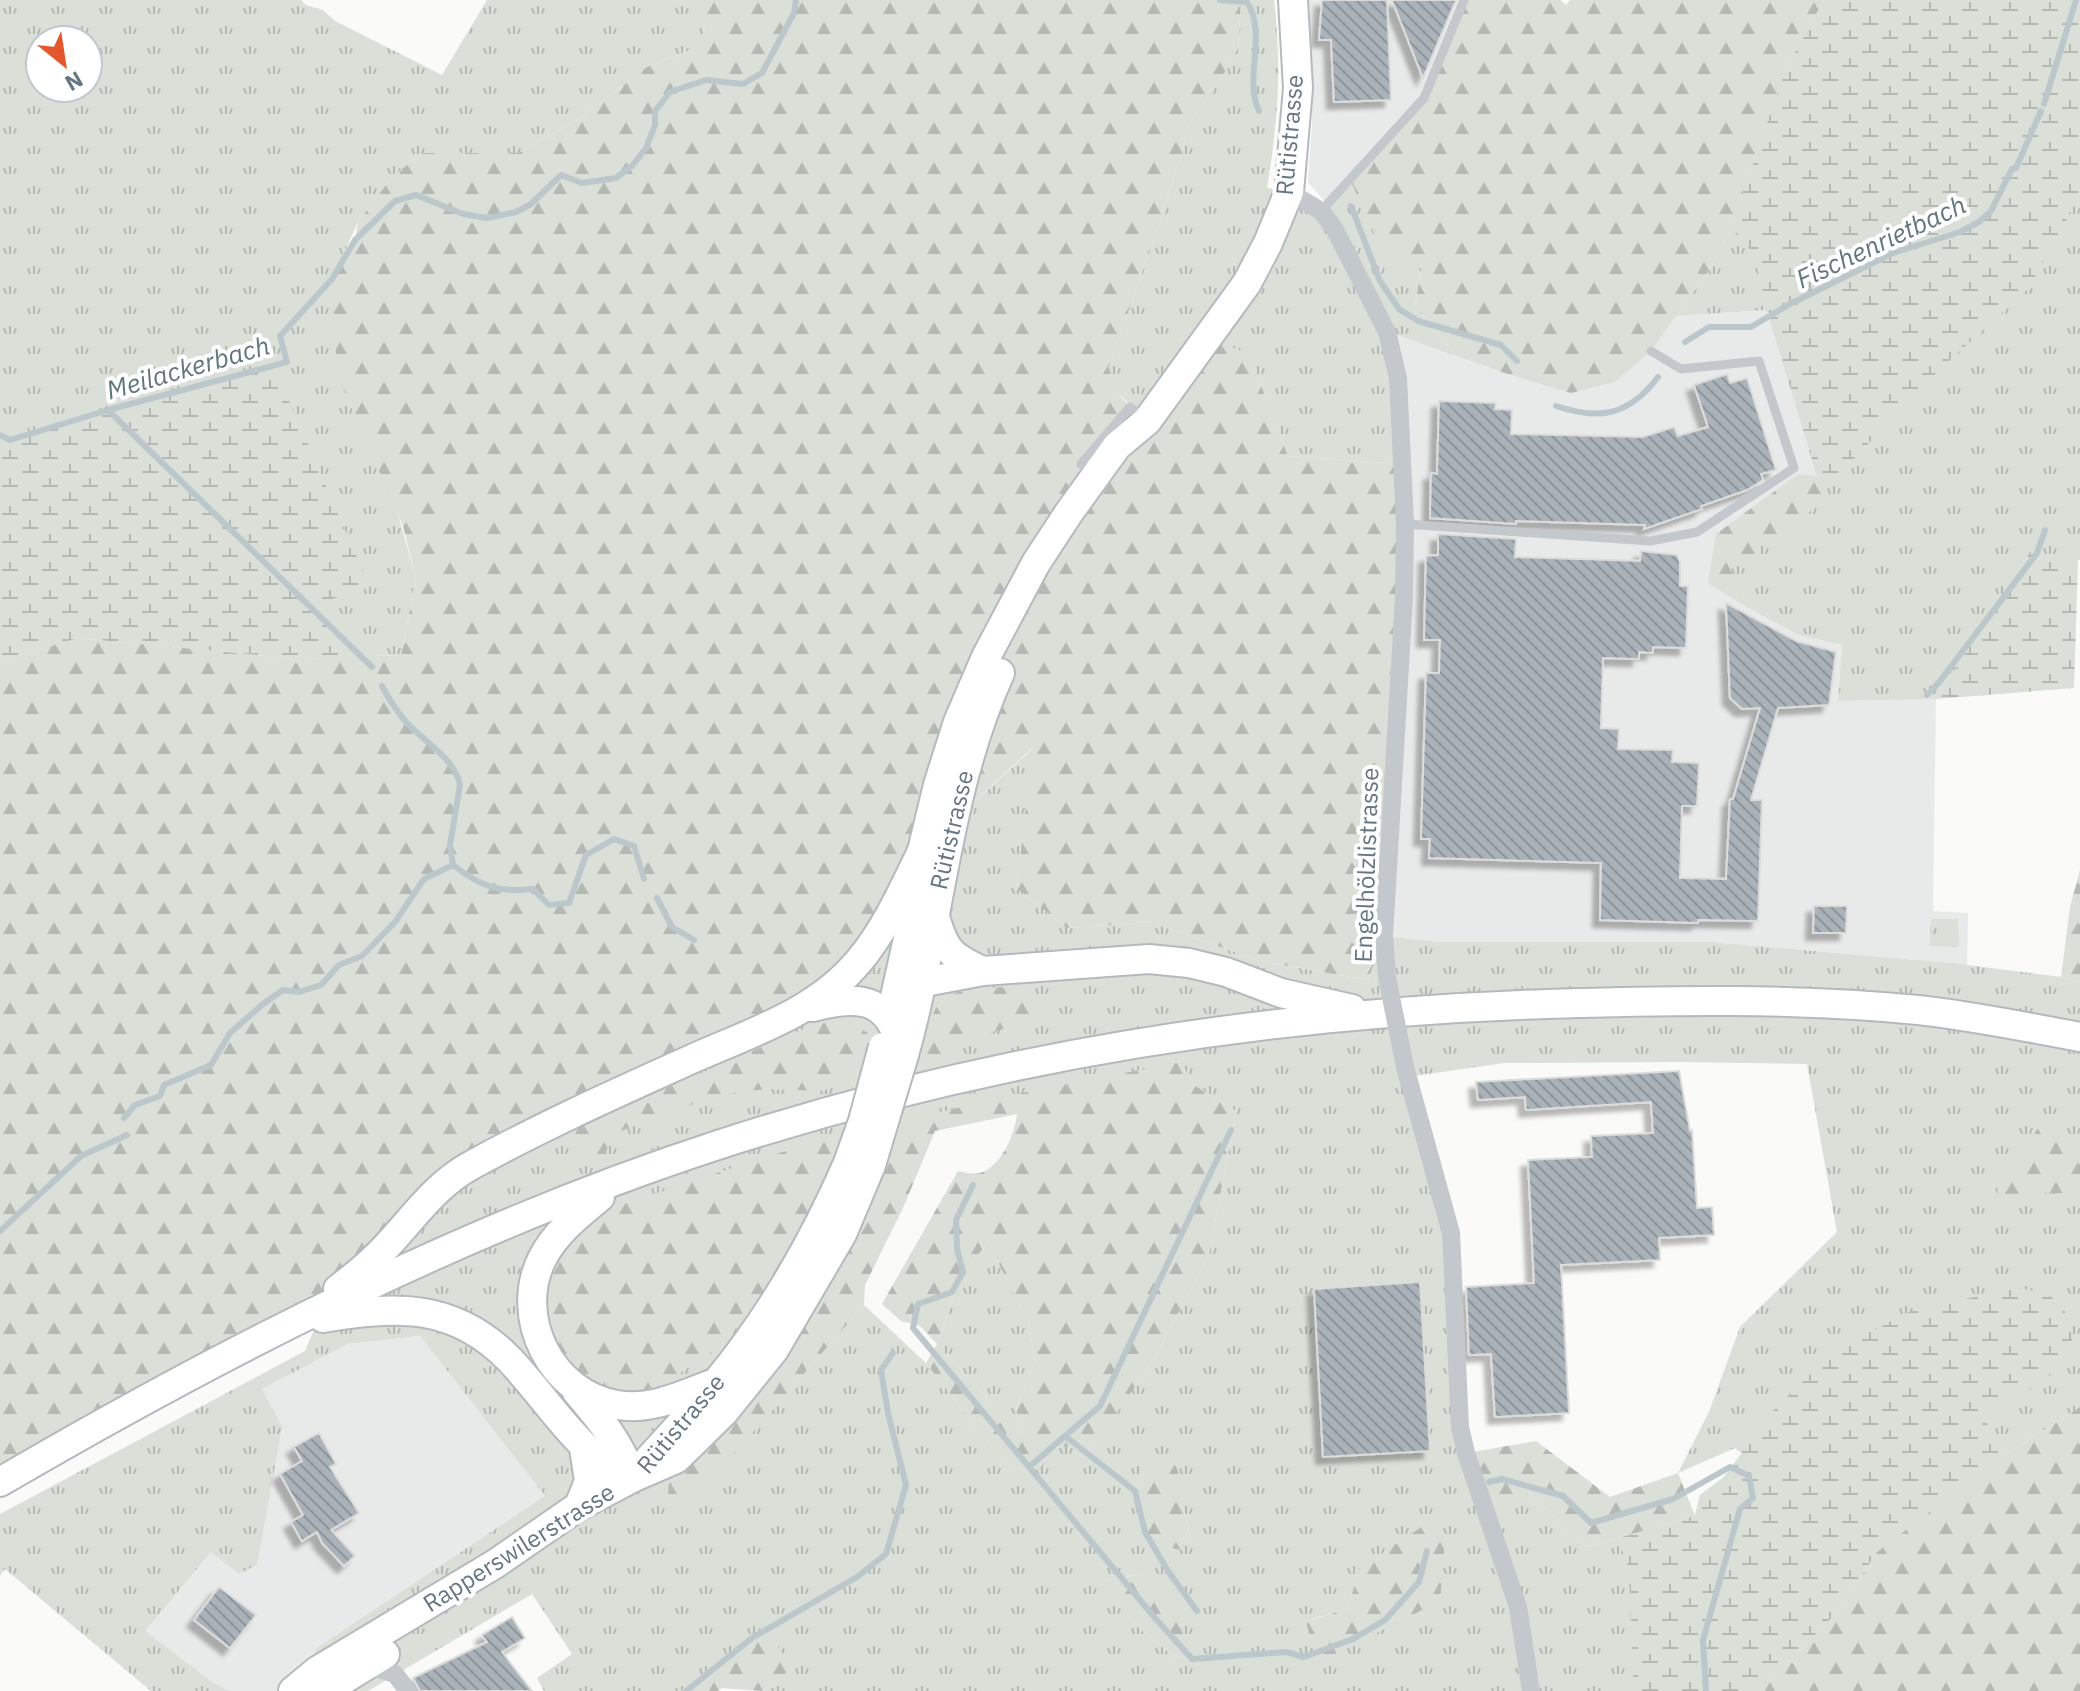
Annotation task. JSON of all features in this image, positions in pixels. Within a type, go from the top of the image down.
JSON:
[{"type":"main road","name":"Rütistrasse","points":[[632,1478],[676,1459],[754,1377],[822,1271],[855,1207],[863,1121],[898,1048],[923,983],[957,799],[989,698],[1029,611],[1082,525],[1132,457],[1147,421],[1247,283],[1289,192],[1298,88],[1293,0]]},
{"type":"main road","name":"Rütistrasse","points":[[898,1048],[893,1007],[917,898],[922,851],[958,722],[1012,605],[1036,563],[1117,446],[1147,421]]},
{"type":"main road","points":[[801,1010],[843,978],[859,961],[894,907],[922,851]]},
{"type":"main road","points":[[934,913],[949,953],[983,971]]},
{"type":"main road","points":[[293,1324],[359,1273],[429,1198],[468,1167],[801,1010],[833,1002],[860,1000],[893,1007],[923,983],[983,971],[1091,961],[1166,959],[1226,972],[1281,993],[1374,1014]]},
{"type":"main road","points":[[0,1482],[293,1324],[475,1238],[722,1144],[821,1114],[993,1070],[1213,1032],[1374,1014],[1592,1002],[1790,1002],[1926,1011],[2080,1037]]},
{"type":"main road","name":"Rütistrasse","points":[[632,1478],[717,1382],[768,1310],[803,1256],[824,1216],[860,1164]]},
{"type":"main road","points":[[619,1181],[558,1234],[543,1256],[533,1282],[532,1311],[538,1338],[549,1359],[609,1431],[624,1455],[632,1478]]},
{"type":"main road","points":[[293,1324],[367,1311],[402,1309],[458,1322],[484,1337],[510,1360],[584,1448],[611,1470],[632,1478]]},
{"type":"main road","points":[[565,1379],[589,1396],[616,1405],[645,1406],[717,1382]]},
{"type":"main road","points":[[579,1506],[589,1481],[584,1448]]},
{"type":"main road","name":"Rapperswilerstrasse","points":[[293,1691],[317,1671],[495,1564],[579,1506],[632,1478]]},
{"type":"main road","name":"Rapperswilerstrasse","points":[[325,1691],[506,1580],[590,1520],[632,1478]]},
{"type":"street","name":"Engelhölzlistrasse","points":[[1289,192],[1321,211],[1334,228],[1387,332],[1398,378],[1405,524],[1404,598],[1384,936],[1387,977],[1405,1067],[1451,1233],[1460,1427],[1518,1607],[1531,1691]]},
{"type":"street","points":[[365,1665],[395,1674],[408,1691]]},
{"type":"lane","points":[[1321,211],[1424,98],[1464,0]]},
{"type":"lane","points":[[1405,524],[1650,541],[1697,532],[1794,468],[1759,361],[1681,369],[1651,351]]},
{"type":"lane","points":[[1081,464],[1130,407],[1147,421]]},
{"type":"shaded area","points":[[1306,0],[1464,0],[1424,98],[1327,204],[1308,182],[1312,56]]},
{"type":"shaded area","points":[[1767,310],[1817,476],[1798,474],[1708,583],[1799,635],[1842,645],[1838,701],[1936,699],[1933,911],[1968,913],[1967,966],[1711,942],[1440,942],[1384,936],[1387,332],[1571,393],[1651,351],[1676,316]]},
{"type":"shaded area","points":[[420,1336],[545,1496],[315,1649],[317,1671],[299,1691],[230,1691],[212,1682],[144,1631],[211,1552],[262,1389],[348,1344]]},
{"type":"green space","points":[[0,0],[301,0],[306,5],[323,10],[335,21],[442,75],[487,0],[677,0],[699,12],[705,30],[693,49],[647,67],[581,118],[518,153],[422,153],[392,177],[358,222],[332,279],[416,578],[401,655],[300,659],[78,638],[0,661]]},
{"type":"green space","points":[[677,0],[1241,0],[1238,53],[1191,121],[1159,225],[1108,369],[1118,392],[1147,420],[1208,338],[1249,354],[1288,456],[1403,464],[1384,936],[1368,980],[1260,961],[1150,922],[1067,928],[1017,889],[1032,748],[922,851],[843,978],[516,1143],[359,1273],[0,1482],[0,661],[78,638],[300,659],[401,655],[416,578],[403,526],[337,374],[332,279],[355,240],[358,222],[392,177],[422,153],[518,153],[581,118],[647,67],[693,49],[705,30],[698,12]]},
{"type":"green space","points":[[1241,0],[1274,0],[1278,94],[1267,188],[1289,192],[1321,211],[1350,179],[1422,263],[1415,305],[1456,356],[1388,332],[1403,464],[1288,456],[1249,355],[1147,421],[1111,386],[1108,369],[1159,225],[1191,121],[1238,53]]},
{"type":"green space","points":[[1464,0],[1560,0],[1566,5],[1570,0],[1824,0],[1785,71],[1731,228],[1710,269],[1651,351],[1615,382],[1571,393],[1456,356],[1415,305],[1422,264],[1384,255],[1350,179],[1424,98]]},
{"type":"green space","points":[[1824,0],[2080,0],[2080,560],[2030,552],[1936,699],[1838,701],[1842,645],[1799,635],[1738,602],[1730,565],[1835,478],[1817,476],[1767,310],[1676,316],[1710,269],[1731,228],[1785,71]]},
{"type":"green space","points":[[1824,0],[2080,0],[2080,186],[2074,206],[2028,289],[1925,383],[1836,478],[1817,476],[1767,310],[1754,254],[1731,228],[1785,71]]},
{"type":"green space","points":[[274,366],[370,587],[310,606],[358,657],[300,659],[78,638],[0,661],[0,435],[10,440],[108,410]]},
{"type":"green space","points":[[1798,474],[1836,478],[1791,536],[1764,534],[1758,559],[1731,565],[1738,602],[1708,583],[1716,534]]},
{"type":"green space","points":[[2030,552],[2078,559],[2074,688],[1936,699]]},
{"type":"green space","points":[[1033,748],[1017,889],[1067,928],[1150,922],[1260,961],[1368,980],[1384,936],[1440,942],[1711,942],[1952,963],[2080,982],[2080,1407],[1994,1462],[1877,1552],[1837,1612],[1760,1691],[762,1691],[791,1668],[764,1627],[681,1691],[544,1691],[537,1678],[572,1654],[532,1594],[368,1691],[299,1691],[317,1671],[315,1649],[545,1496],[420,1336],[348,1344],[262,1389],[282,1427],[257,1565],[239,1574],[211,1552],[145,1631],[212,1682],[230,1691],[151,1691],[5,1569],[0,1576],[0,1514],[305,1351],[328,1297],[429,1198],[922,851]],"holes":[[[1504,1063],[1807,1064],[1837,1232],[1740,1327],[1709,1412],[1678,1473],[1735,1448],[1742,1453],[1723,1478],[1700,1495],[1695,1516],[1586,1547],[1527,1491],[1466,1453],[1451,1233],[1407,1077]],[[1194,1085],[1236,1111],[1209,1255],[1155,1357],[1109,1423],[1086,1445],[1048,1448],[1012,1472],[926,1363],[864,1305],[699,1493],[887,1157],[901,1121]],[[825,1193],[773,1278],[732,1331],[709,1353],[682,1371],[631,1391],[610,1388],[581,1375],[590,1221],[653,1194]],[[1140,1479],[1182,1505],[1191,1537],[1183,1542],[1128,1488]],[[1359,1569],[1439,1601],[1307,1621],[1348,1608]],[[1142,1574],[1191,1654],[1176,1658],[1138,1627],[1102,1581]]]},
{"type":"green space","points":[[2080,870],[2080,982],[2061,977],[2070,907]]},
{"type":"green space","points":[[1931,919],[1958,919],[1959,947],[1930,946]]},
{"type":"green space","points":[[1014,986],[1029,991],[1039,1003],[1036,1014],[1030,1019],[917,1064],[931,1020],[944,999],[968,990]]},
{"type":"green space","points":[[844,1015],[870,1035],[871,1047],[861,1074],[844,1084],[822,1091],[767,1089],[709,1096],[668,1117],[630,1127],[604,1139],[608,1148],[603,1157],[582,1154],[568,1139],[574,1128],[799,1031]]},
{"type":"green space","points":[[1181,1062],[1194,1085],[1236,1111],[1209,1255],[1155,1357],[1110,1423],[1086,1445],[1048,1448],[1042,1469],[1012,1472],[926,1363],[937,1344],[920,1326],[901,1321],[882,1304],[958,1171],[972,1174],[991,1167],[1007,1146],[1017,1114],[935,1131],[903,1208],[865,1285],[864,1305],[699,1494],[680,1500],[668,1498],[669,1479],[887,1157],[901,1121],[1022,1093]],"holes":[[[988,1242],[1029,1324],[1035,1361],[1016,1409],[1023,1436],[937,1345],[960,1278]]]},
{"type":"green space","points":[[2037,1129],[2080,1141],[2080,1190],[2070,1193],[1997,1194],[1999,1181],[2019,1163]]},
{"type":"green space","points":[[846,1132],[827,1188],[802,1232],[748,1314],[715,1349],[669,1381],[648,1389],[626,1390],[606,1386],[587,1377],[571,1364],[550,1329],[545,1308],[545,1286],[555,1259],[581,1229],[596,1217],[626,1203]]},
{"type":"green space","points":[[988,1242],[1029,1324],[1035,1361],[1016,1409],[1024,1437],[937,1345],[960,1278]]},
{"type":"green space","points":[[2017,1288],[2041,1292],[2059,1304],[2070,1323],[2072,1345],[2062,1366],[1984,1419],[2006,1454],[1877,1552],[1837,1612],[1760,1691],[1634,1691],[1629,1576],[1626,1557],[1615,1539],[1695,1516],[1700,1495],[1723,1478],[1742,1453],[1735,1448],[1835,1350],[1913,1310]]},
{"type":"green space","points":[[2080,1407],[2080,1691],[1760,1691],[1837,1612],[1877,1552],[1994,1462]]},
{"type":"green space","points":[[1536,1441],[1610,1497],[1678,1473],[1695,1516],[1586,1547],[1527,1491],[1488,1515],[1466,1453]]},
{"type":"green space","points":[[1156,1458],[1176,1466],[1186,1496],[1182,1505],[1191,1538],[1183,1542],[1182,1550],[1156,1545],[1140,1522],[1128,1488],[1140,1479],[1142,1466]]},
{"type":"green space","points":[[1423,1526],[1445,1538],[1440,1601],[1317,1663],[1306,1622],[1348,1608],[1359,1569]]},
{"type":"green space","points":[[1142,1574],[1171,1611],[1192,1654],[1176,1658],[1138,1627],[1101,1581]]},
{"type":"green space","points":[[764,1626],[792,1668],[762,1691],[722,1688],[718,1691],[681,1691]]},
{"type":"building","points":[[1322,0],[1387,0],[1391,100],[1334,102],[1331,40],[1319,40]]},
{"type":"building","points":[[1392,0],[1456,0],[1423,78]]},
{"type":"building","points":[[1727,374],[1730,383],[1747,378],[1776,470],[1761,474],[1763,480],[1747,490],[1644,529],[1645,525],[1516,521],[1516,524],[1430,518],[1431,473],[1437,474],[1439,401],[1496,403],[1495,409],[1512,410],[1511,434],[1643,437],[1674,427],[1678,436],[1708,427],[1694,385]]},
{"type":"building","points":[[1438,534],[1516,539],[1515,557],[1640,561],[1641,551],[1677,555],[1680,586],[1688,586],[1686,648],[1653,647],[1653,653],[1639,652],[1639,659],[1603,658],[1601,728],[1619,729],[1618,749],[1673,750],[1672,762],[1699,763],[1697,806],[1682,806],[1680,878],[1726,879],[1730,799],[1733,799],[1760,708],[1742,709],[1730,698],[1726,603],[1796,641],[1836,652],[1829,705],[1778,708],[1751,800],[1762,800],[1758,921],[1600,920],[1601,863],[1429,858],[1430,839],[1421,839],[1426,673],[1439,673],[1440,640],[1424,640],[1426,556],[1438,555]]},
{"type":"building","points":[[1814,906],[1847,906],[1846,933],[1813,933]]},
{"type":"building","points":[[1679,1071],[1692,1130],[1697,1208],[1712,1207],[1714,1235],[1659,1238],[1660,1260],[1561,1265],[1569,1413],[1495,1417],[1491,1354],[1469,1355],[1466,1287],[1534,1283],[1528,1160],[1592,1157],[1591,1136],[1653,1133],[1651,1102],[1526,1110],[1525,1097],[1478,1100],[1476,1082]]},
{"type":"building","points":[[1420,1282],[1430,1451],[1323,1457],[1314,1289]]},
{"type":"building","points":[[319,1433],[336,1464],[330,1467],[359,1513],[331,1530],[355,1556],[344,1566],[322,1543],[317,1532],[302,1541],[291,1522],[303,1515],[280,1474],[302,1461],[294,1447]]},
{"type":"building","points":[[219,1587],[256,1615],[230,1648],[194,1620]]},
{"type":"building","points":[[512,1617],[525,1638],[502,1652],[532,1691],[420,1691],[413,1678],[487,1642],[482,1635]]},
{"type":"waterway","name":"Meilackerbach","points":[[0,435],[10,440],[287,362],[280,336],[332,279],[355,240],[395,201],[416,195],[463,214],[487,218],[516,212],[531,204],[561,175],[582,183],[616,178],[633,165],[646,148],[655,125],[655,111],[670,92],[706,80],[743,84],[762,73],[794,13],[796,0]]},
{"type":"waterway","points":[[1220,0],[1247,2],[1253,15],[1256,42],[1253,84],[1259,111]]},
{"type":"waterway","name":"Fischenrietbach","points":[[2044,104],[2076,0]]},
{"type":"waterway","name":"Fischenrietbach","points":[[1685,342],[1709,327],[1751,327],[1788,305],[1893,253],[1960,232],[1979,222],[1991,211],[2012,169],[2016,168],[2041,111]]},
{"type":"waterway","name":"Fischenrietbach","points":[[1351,206],[1380,281],[1399,309],[1418,321],[1501,345],[1517,361]]},
{"type":"waterway","name":"Fischenrietbach","points":[[1556,406],[1587,413],[1613,411],[1636,400],[1658,377]]},
{"type":"waterway","points":[[108,410],[372,667]]},
{"type":"waterway","points":[[1927,695],[2037,553],[2045,530]]},
{"type":"waterway","points":[[382,686],[403,719],[446,759],[457,776],[460,785],[450,845],[453,865],[481,883],[499,889],[533,889],[549,905],[569,903],[586,855],[614,839],[634,846],[644,879]]},
{"type":"waterway","points":[[124,1118],[135,1105],[160,1096],[164,1085],[211,1065],[230,1033],[283,990],[299,992],[321,985],[339,965],[362,956],[395,922],[424,879],[453,865]]},
{"type":"waterway","points":[[657,898],[672,927],[694,940]]},
{"type":"waterway","points":[[1029,1467],[1100,1406],[1231,1130]]},
{"type":"waterway","points":[[0,1231],[81,1156],[127,1135]]},
{"type":"waterway","points":[[973,1185],[956,1220],[957,1249],[963,1272],[952,1292],[918,1304],[913,1328],[1192,1659],[1286,1652],[1304,1657],[1353,1639],[1385,1620],[1419,1582],[1427,1551]]},
{"type":"waterway","points":[[686,1691],[752,1638],[857,1577],[886,1554],[906,1485],[881,1370],[893,1353]]},
{"type":"waterway","points":[[1065,1436],[1135,1491],[1145,1532],[1197,1611]]},
{"type":"waterway","points":[[1489,1482],[1502,1479],[1563,1496],[1591,1523],[1673,1499],[1730,1467],[1749,1476],[1753,1498],[1740,1509],[1703,1640],[1706,1691]]}]
